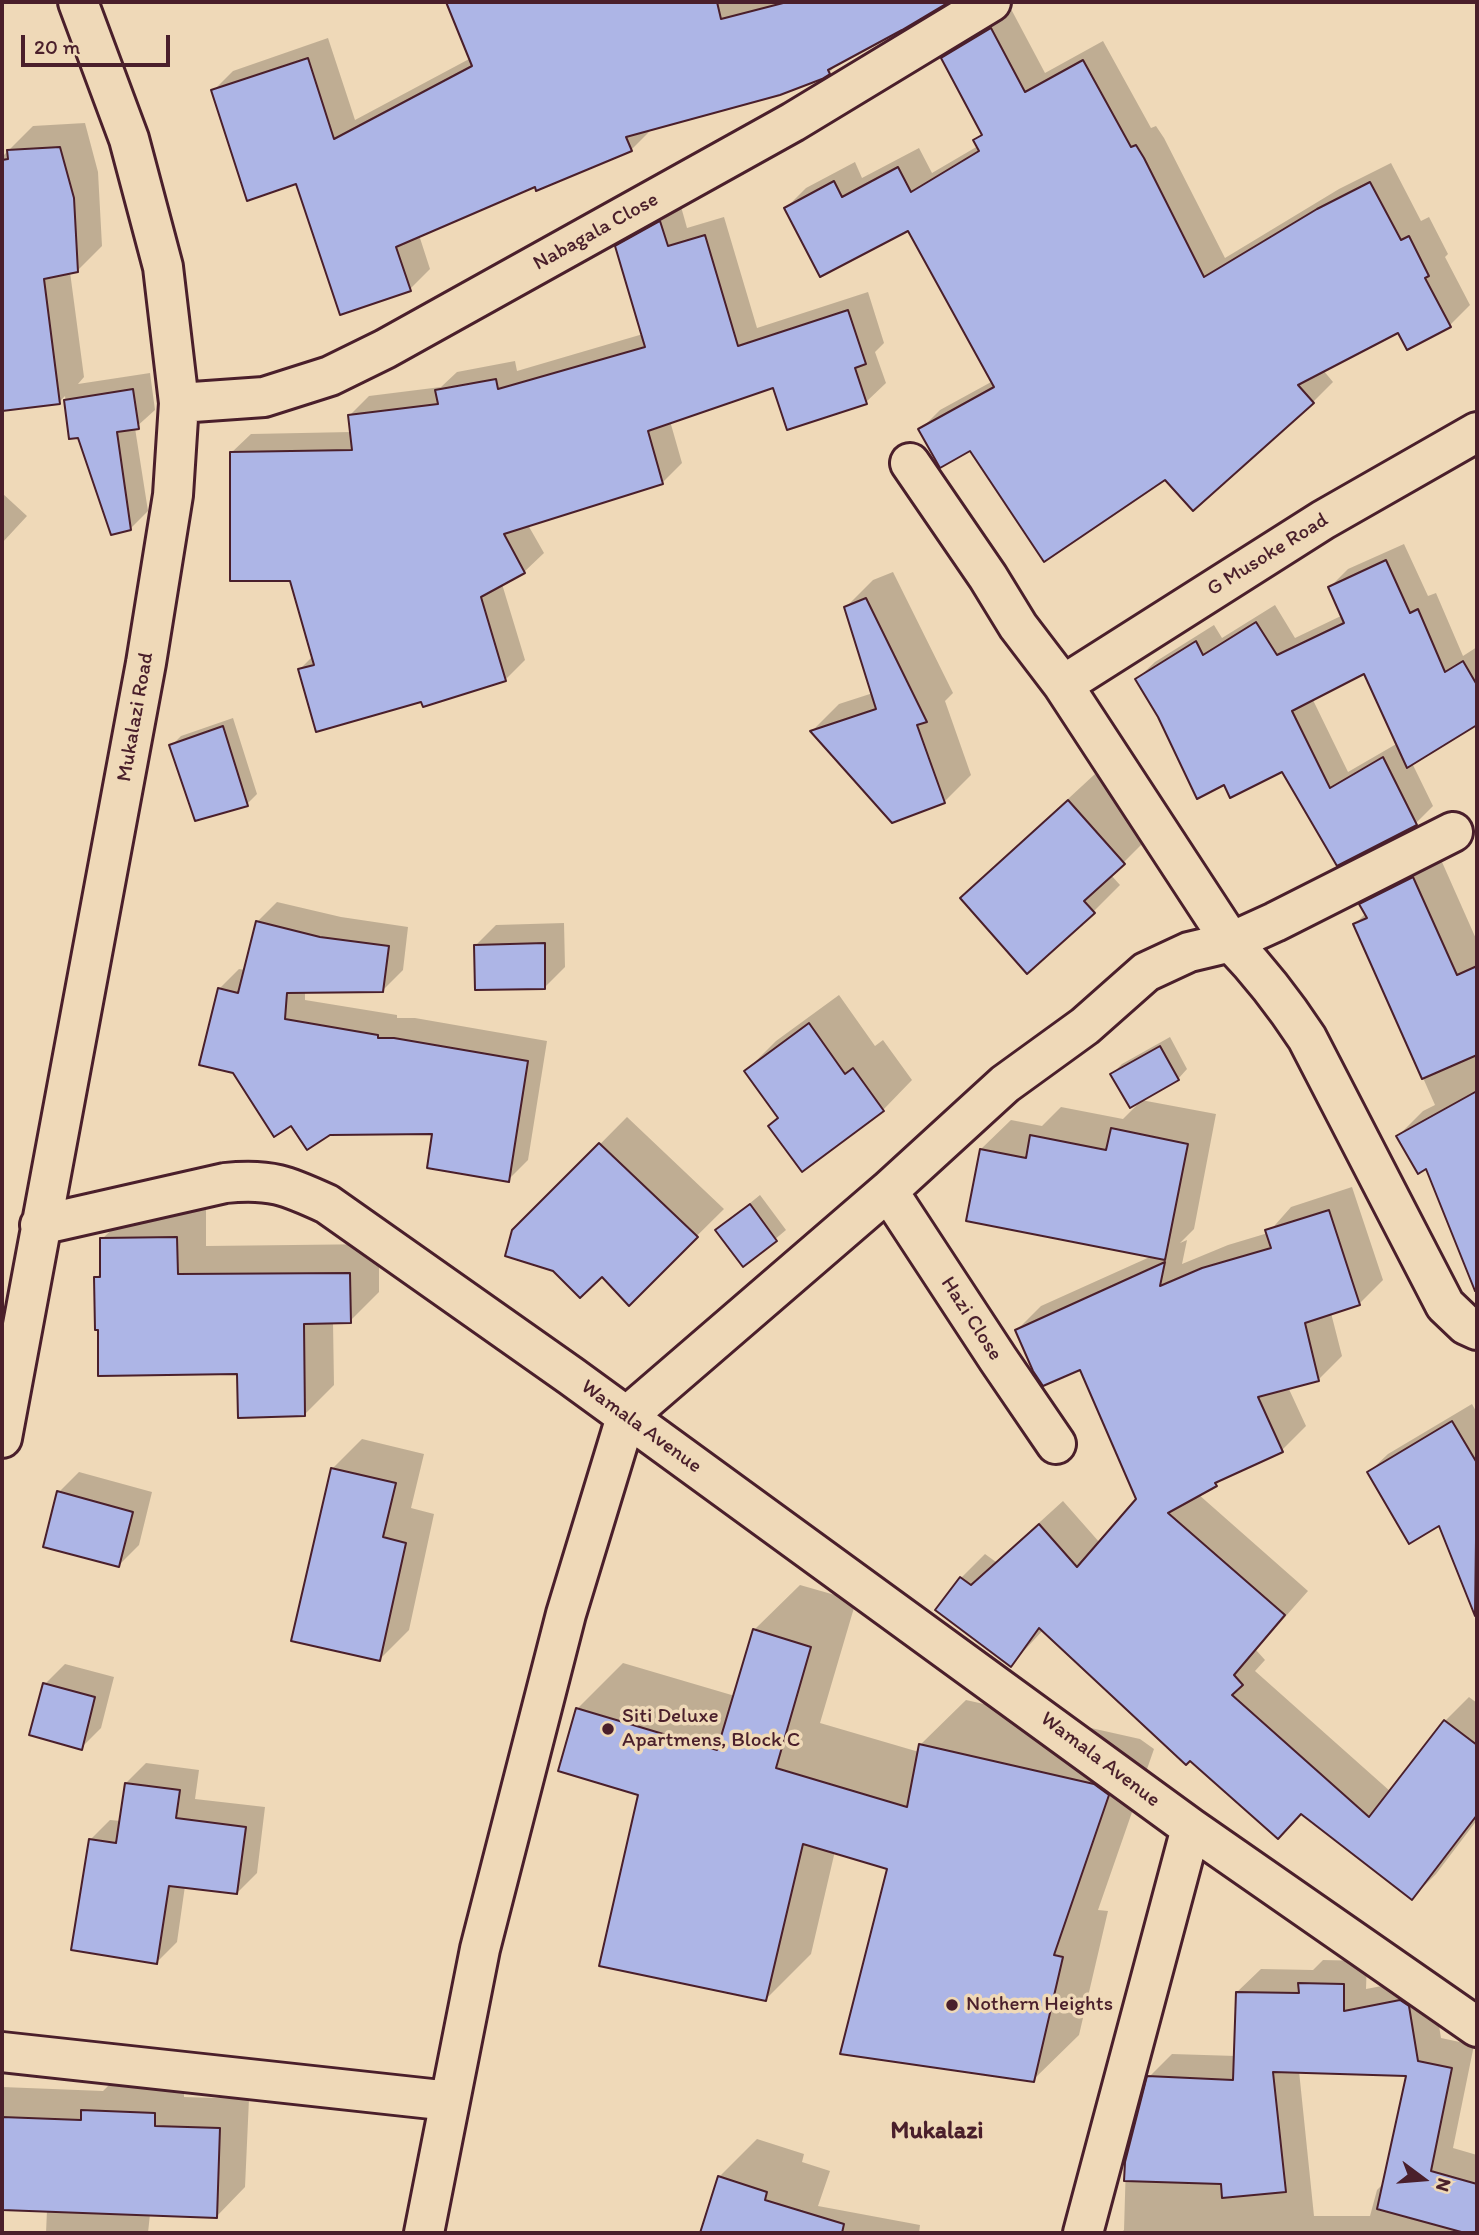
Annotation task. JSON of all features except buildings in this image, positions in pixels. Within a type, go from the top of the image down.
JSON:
[{"type":"street","name":"Mukalazi Road","points":[[2,1438],[146,663],[173,495],[179,403],[160,256],[129,139],[78,2]]},
{"type":"street","name":"Nabagala Close","points":[[179,403],[264,397],[330,376],[385,349],[793,122],[991,2]]},
{"type":"street","name":"G Musoke Road","points":[[1063,684],[1323,520],[1477,432]]},
{"type":"street","points":[[910,463],[988,576],[1018,626],[1063,684],[1231,942],[1260,972],[1285,1004],[1307,1038],[1445,1305],[1466,1325],[1477,1330]]},
{"type":"street","points":[[424,2233],[480,1949],[566,1614],[626,1417],[888,1191],[1005,1084],[1084,1026],[1146,972],[1189,952],[1231,942],[1275,922],[1452,832]]},
{"type":"street","name":"Wamala Avenue","points":[[40,1225],[225,1183],[254,1180],[290,1188],[327,1204],[1043,1718],[1191,1828],[1477,2027]]},
{"type":"street","name":"Hazi Close","points":[[888,1191],[1056,1444]]},
{"type":"street","points":[[1083,2233],[1191,1828]]},
{"type":"street","points":[[2,2052],[450,2101]]},
{"type":"place","name":"Siti Deluxe Apartmens, Block C","points":[[608,1729]]},
{"type":"place","name":"Nothern Heights","points":[[952,2005]]},
{"type":"district","name":"Mukalazi","points":[[937,2132]]}]
